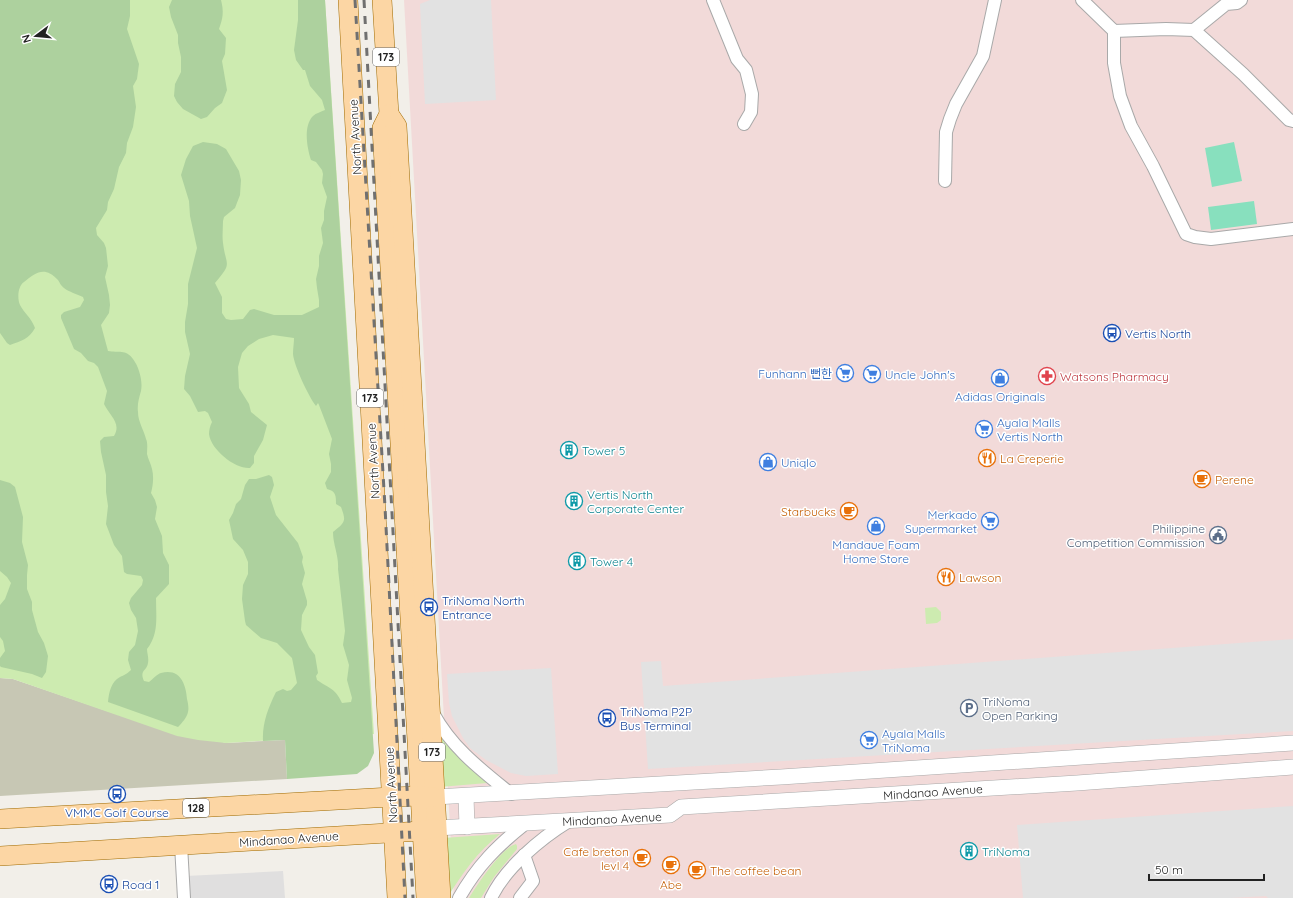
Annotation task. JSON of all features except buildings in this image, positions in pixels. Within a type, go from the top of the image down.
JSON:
[{"type":"main road","name":"North Avenue","points":[[348,0],[397,898]]},
{"type":"main road","name":"173","points":[[382,0],[389,114],[382,128],[397,391],[412,533],[428,797],[429,829],[426,898]]},
{"type":"main road","name":"173","points":[[389,114],[397,126],[411,354],[412,533]]},
{"type":"main road","points":[[394,327],[411,354]]},
{"type":"main road","points":[[397,391],[411,375]]},
{"type":"main road","name":"173","points":[[416,604],[429,706],[428,797]]},
{"type":"main road","name":"Mindanao Avenue","points":[[0,819],[391,797],[428,797]]},
{"type":"main road","name":"Mindanao Avenue","points":[[0,856],[429,829]]},
{"type":"main road","name":"173","points":[[429,829],[441,898]]},
{"type":"street","points":[[713,0],[737,59],[746,70],[752,94],[751,112],[744,124]]},
{"type":"street","points":[[945,181],[946,132],[956,104],[983,56],[995,0]]},
{"type":"street","points":[[1082,0],[1114,31],[1114,63],[1120,96],[1131,126],[1153,166],[1186,234],[1211,239],[1293,229]]},
{"type":"street","points":[[1194,30],[1226,4],[1237,3],[1241,0]]},
{"type":"street","points":[[1114,31],[1166,29],[1194,30],[1243,74],[1289,120],[1293,121]]},
{"type":"street","points":[[429,706],[441,728],[468,759],[511,794]]},
{"type":"street","name":"Mindanao Avenue","points":[[428,797],[511,794],[1070,759],[1293,743]]},
{"type":"street","name":"Mindanao Avenue","points":[[429,829],[670,815],[681,807],[1076,783],[1293,767]]},
{"type":"street","points":[[466,796],[468,827]]},
{"type":"street","points":[[491,898],[502,880],[524,855],[550,832],[569,821]]},
{"type":"street","points":[[459,898],[471,877],[486,858],[526,823]]},
{"type":"street","points":[[181,845],[184,898]]},
{"type":"street","points":[[520,898],[533,881],[524,855]]},
{"type":"shaded area","points":[[404,0],[1293,0],[1293,898],[454,898]]},
{"type":"shaded area","points":[[430,0],[491,0],[496,100],[425,104],[420,4]]},
{"type":"shaded area","name":"TriNoma Open Parking","points":[[1293,639],[1293,731],[648,769],[641,662],[661,661],[663,686]]},
{"type":"shaded area","points":[[551,668],[558,774],[526,776],[511,773],[486,760],[470,748],[452,716],[449,703],[447,674]]},
{"type":"shaded area","points":[[0,678],[13,679],[107,711],[226,743],[285,740],[287,779],[0,796]]},
{"type":"shaded area","points":[[1293,806],[1293,898],[1268,898],[1266,896],[1231,898],[1023,898],[1017,825]]},
{"type":"shaded area","points":[[283,871],[285,898],[187,898],[186,876]]},
{"type":"green space","points":[[0,0],[130,0],[130,16],[127,29],[139,64],[137,79],[133,86],[136,107],[133,127],[127,143],[126,153],[119,167],[107,210],[96,228],[97,235],[104,243],[106,248],[108,266],[105,277],[110,305],[109,313],[101,325],[108,351],[128,354],[137,366],[141,379],[138,416],[147,441],[147,454],[153,472],[151,493],[157,507],[155,519],[162,536],[163,553],[169,565],[169,584],[156,598],[155,631],[151,643],[147,649],[148,663],[142,675],[144,681],[149,682],[156,675],[168,672],[181,678],[185,688],[188,709],[183,722],[178,727],[108,702],[110,691],[114,682],[131,670],[128,660],[129,652],[135,645],[138,631],[136,618],[129,603],[131,598],[142,585],[143,580],[141,576],[127,574],[124,572],[122,556],[114,545],[106,524],[108,506],[106,475],[100,441],[104,437],[114,436],[117,427],[114,419],[104,404],[107,391],[98,367],[74,349],[61,318],[61,315],[64,312],[80,307],[84,300],[83,297],[66,289],[49,273],[37,273],[28,278],[22,284],[19,289],[18,296],[20,305],[32,321],[35,328],[33,332],[21,341],[10,345],[0,333]]},
{"type":"green space","points":[[97,0],[325,0],[374,734],[226,743],[198,740],[177,736],[13,679],[0,678],[0,261]]},
{"type":"green space","points":[[172,0],[221,0],[223,8],[223,15],[219,29],[226,38],[225,54],[222,61],[227,90],[222,103],[207,117],[201,119],[183,109],[174,96],[175,84],[181,72],[181,57],[178,35],[169,7]]},
{"type":"green space","points":[[298,0],[325,0],[374,753],[368,766],[357,774],[287,779],[285,740],[263,741],[263,728],[270,704],[276,692],[283,689],[287,691],[291,690],[297,683],[292,658],[277,643],[261,638],[246,625],[242,599],[243,585],[248,574],[248,562],[243,550],[233,539],[229,520],[236,504],[241,499],[245,485],[249,479],[256,479],[269,475],[272,477],[274,485],[270,497],[276,515],[298,543],[303,557],[302,562],[305,573],[302,584],[307,605],[302,615],[301,630],[309,647],[315,655],[318,673],[316,676],[317,680],[329,687],[342,703],[351,702],[352,698],[347,680],[349,665],[343,645],[345,631],[338,560],[333,532],[343,523],[344,515],[341,507],[336,504],[335,494],[327,489],[325,483],[331,472],[329,454],[332,439],[319,405],[318,403],[316,406],[313,402],[296,366],[293,354],[294,338],[273,335],[259,339],[248,346],[242,353],[238,367],[239,388],[249,404],[251,412],[267,425],[263,440],[254,456],[254,463],[250,468],[238,465],[231,462],[214,446],[209,434],[212,422],[208,413],[205,411],[198,412],[190,396],[184,389],[185,376],[190,354],[185,332],[188,304],[188,284],[197,248],[190,216],[189,201],[181,175],[186,159],[193,146],[203,142],[217,144],[226,149],[239,171],[241,180],[240,195],[235,208],[224,217],[223,221],[224,251],[227,264],[224,271],[215,283],[222,297],[222,313],[226,319],[243,319],[250,310],[254,309],[274,315],[302,315],[319,307],[316,279],[319,266],[319,256],[323,243],[321,228],[324,220],[327,197],[322,183],[322,170],[316,162],[311,160],[307,143],[307,131],[310,120],[313,116],[325,110],[322,100],[310,86],[305,70],[303,70],[296,60],[294,50],[298,20]]},
{"type":"green space","points":[[1234,142],[1242,181],[1212,187],[1205,148]]},
{"type":"green space","points":[[1254,201],[1257,224],[1211,230],[1208,207]]},
{"type":"green space","points":[[0,480],[10,483],[15,487],[23,517],[22,542],[28,565],[27,589],[32,602],[32,610],[38,632],[44,643],[48,656],[46,672],[42,678],[0,666],[0,658],[5,651],[3,641],[0,637],[0,605],[5,599],[11,583],[0,571]]},
{"type":"green space","points":[[936,607],[941,612],[941,620],[937,623],[926,624],[925,608]]},
{"type":"green space","points":[[437,733],[487,783],[440,787]]},
{"type":"green space","points":[[500,834],[484,848],[470,864],[447,898],[443,838]]},
{"type":"green space","points":[[516,844],[517,849],[494,877],[481,898],[469,898],[483,876],[503,852]]},
{"type":"railway","points":[[355,0],[385,507],[405,898]]},
{"type":"railway","points":[[364,0],[413,898]]},
{"type":"place","name":"Vertis North","points":[[1112,333]]},
{"type":"place","name":"Funhann 뻔한","points":[[845,373]]},
{"type":"place","name":"Uncle John's","points":[[872,374]]},
{"type":"place","name":"Watsons Pharmacy","points":[[1047,376]]},
{"type":"place","name":"Adidas Originals","points":[[1000,378]]},
{"type":"place","name":"Ayala Malls Vertis North","points":[[984,429]]},
{"type":"place","name":"Tower 5","points":[[569,450]]},
{"type":"place","name":"La Creperie","points":[[987,458]]},
{"type":"place","name":"Uniqlo","points":[[768,462]]},
{"type":"place","name":"Perene","points":[[1202,479]]},
{"type":"place","name":"Vertis North Corporate Center","points":[[574,501]]},
{"type":"place","name":"Starbucks","points":[[849,511]]},
{"type":"place","name":"Merkado Supermarket","points":[[990,521]]},
{"type":"place","name":"Mandaue Foam Home Store","points":[[876,526]]},
{"type":"place","name":"Philippine Competition Commission","points":[[1218,535]]},
{"type":"place","name":"Tower 4","points":[[577,561]]},
{"type":"place","name":"Lawson","points":[[946,577]]},
{"type":"place","name":"TriNoma North Entrance","points":[[429,607]]},
{"type":"place","name":"TriNoma Open Parking","points":[[969,708]]},
{"type":"place","name":"TriNoma P2P Bus Terminal","points":[[607,718]]},
{"type":"place","name":"Ayala Malls TriNoma","points":[[869,740]]},
{"type":"place","name":"VMMC Golf Course","points":[[117,794]]},
{"type":"place","name":"TriNoma","points":[[969,851]]},
{"type":"place","name":"Cafe breton levl 4","points":[[642,858]]},
{"type":"place","name":"Abe","points":[[671,865]]},
{"type":"place","name":"The coffee bean","points":[[697,870]]},
{"type":"place","name":"Road 1","points":[[109,884]]}]
